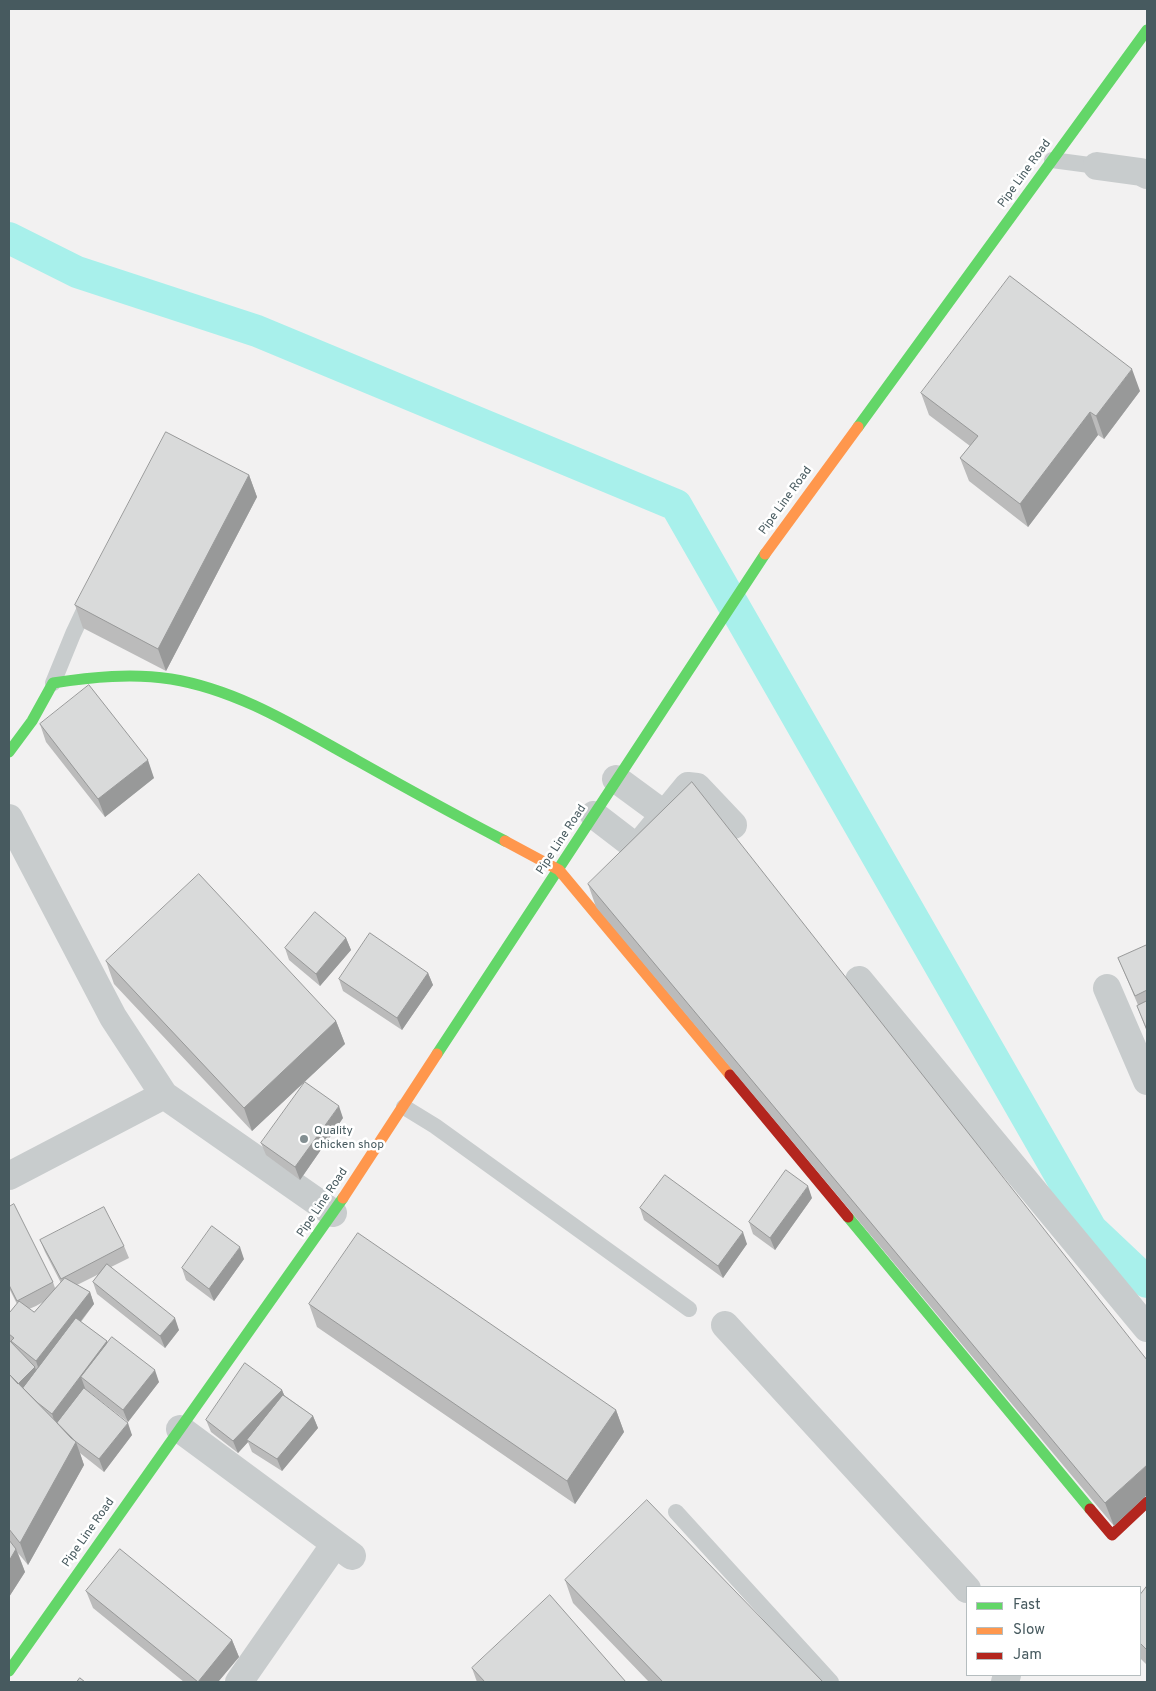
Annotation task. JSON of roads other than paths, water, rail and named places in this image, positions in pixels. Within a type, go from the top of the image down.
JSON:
[{"type":"street","name":"Pipe Line Road","points":[[9,1671],[334,1213],[760,561],[1147,30]]},
{"type":"street","points":[[1097,166],[1141,172],[1147,175]]},
{"type":"street","points":[[9,752],[32,721],[53,683],[119,676],[170,679],[221,692],[283,720],[425,799],[559,870],[1112,1535],[1147,1502]]},
{"type":"street","points":[[616,779],[665,815]]},
{"type":"street","points":[[594,815],[637,848],[688,786],[697,787],[733,825]]},
{"type":"street","points":[[9,818],[113,1017],[164,1095],[334,1213]]},
{"type":"street","points":[[859,980],[1147,1328]]},
{"type":"street","points":[[1107,988],[1147,1081]]},
{"type":"street","points":[[10,1172],[164,1095]]},
{"type":"street","points":[[725,1325],[966,1589]]},
{"type":"street","points":[[180,1429],[343,1550],[239,1682]]},
{"type":"lane","points":[[1052,160],[1097,166]]},
{"type":"lane","points":[[53,683],[94,590]]},
{"type":"lane","points":[[404,1107],[435,1126],[689,1310]]},
{"type":"lane","points":[[676,1512],[831,1682]]},
{"type":"waterway","points":[[9,238],[77,272],[257,331],[676,505],[1091,1229],[1147,1282]]},
{"type":"place","name":"Quality chicken shop","points":[[304,1139]]}]
